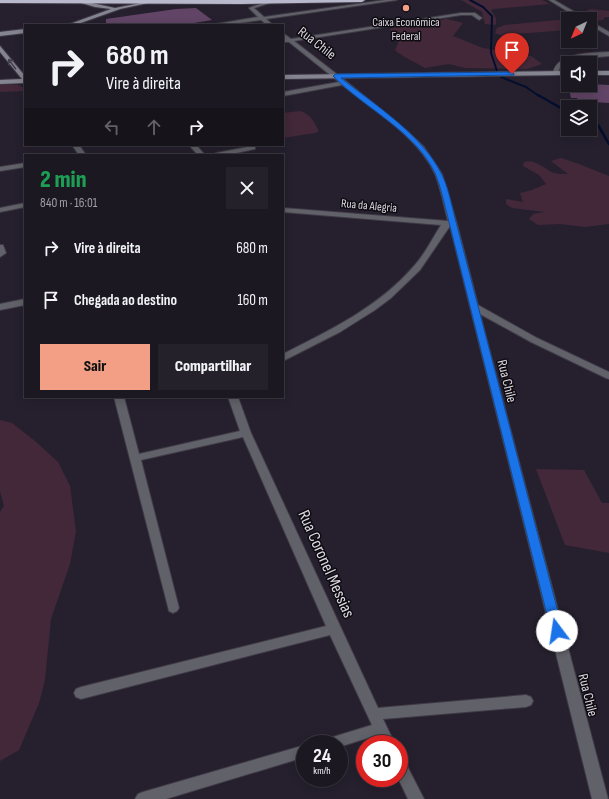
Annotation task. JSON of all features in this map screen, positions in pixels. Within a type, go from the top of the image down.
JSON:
[{"type":"highway","points":[[0,1],[268,2],[362,0]]},
{"type":"main road","points":[[80,1],[94,6],[119,8]]},
{"type":"main road","points":[[73,24],[119,8],[151,2]]},
{"type":"main road","points":[[89,18],[93,13],[94,6]]},
{"type":"main road","points":[[0,34],[24,31]]},
{"type":"main road","points":[[0,40],[2,37],[12,33]]},
{"type":"main road","points":[[0,48],[24,80]]},
{"type":"main road","points":[[284,77],[561,73]]},
{"type":"main road","points":[[597,73],[609,73]]},
{"type":"main road","points":[[0,82],[24,81]]},
{"type":"street","points":[[220,24],[396,0]]},
{"type":"street","points":[[551,0],[572,12]]},
{"type":"street","points":[[268,2],[251,8],[269,24]]},
{"type":"street","points":[[284,42],[462,14],[473,14],[479,18]]},
{"type":"street","points":[[597,27],[609,34]]},
{"type":"street","name":"Rua Chile","points":[[284,36],[405,132],[422,148],[438,174],[449,224],[474,306],[600,799]]},
{"type":"street","points":[[556,73],[555,69],[557,66],[565,61],[581,57],[609,54]]},
{"type":"street","points":[[284,94],[345,83]]},
{"type":"street","points":[[193,146],[201,154]]},
{"type":"street","points":[[220,154],[251,146],[257,154]]},
{"type":"street","points":[[0,169],[24,165]]},
{"type":"street","points":[[0,210],[24,206]]},
{"type":"street","name":"Rua da Alegria","points":[[284,210],[449,224]]},
{"type":"street","points":[[284,357],[342,326],[389,296],[418,267],[449,224]]},
{"type":"street","points":[[0,247],[2,253],[0,255]]},
{"type":"street","points":[[0,307],[24,302]]},
{"type":"street","points":[[474,306],[534,340],[609,376]]},
{"type":"street","points":[[119,398],[173,608]]},
{"type":"street","name":"Rua Coronel Messias","points":[[233,398],[246,433],[384,735]]},
{"type":"street","points":[[135,458],[246,433]]},
{"type":"street","points":[[81,693],[334,629]]},
{"type":"street","points":[[374,714],[526,701]]},
{"type":"street","points":[[348,738],[380,728]]},
{"type":"street","points":[[143,799],[296,754]]},
{"type":"street","points":[[408,783],[416,799]]},
{"type":"shaded area","points":[[461,0],[542,0],[550,4],[493,9],[491,10],[496,18],[495,25],[485,24],[482,12]]},
{"type":"shaded area","points":[[592,9],[609,11],[609,17],[605,17],[601,21],[597,21],[597,12],[589,12],[587,10]]},
{"type":"shaded area","points":[[447,19],[463,23],[453,36],[483,48],[531,56],[542,64],[527,69],[465,68],[449,64],[425,68],[404,57],[395,50],[398,44],[397,36],[389,29]]},
{"type":"shaded area","points":[[561,20],[561,31],[500,35],[495,33],[497,28],[505,25]]},
{"type":"shaded area","points":[[0,85],[18,85],[24,88],[24,91],[0,92]]},
{"type":"shaded area","points":[[300,111],[310,116],[319,131],[284,138],[284,113]]},
{"type":"shaded area","points":[[561,158],[609,176],[609,224],[585,227],[560,224],[538,225],[529,219],[533,214],[545,212],[512,208],[506,204],[506,199],[523,202],[520,193],[546,184],[539,175],[523,166],[524,162],[532,161],[554,173],[568,174],[551,161]]},
{"type":"shaded area","points":[[0,420],[12,423],[58,462],[70,486],[76,531],[70,564],[51,619],[45,680],[39,703],[19,750],[0,761],[0,512],[4,506],[0,491]]},
{"type":"shaded area","points":[[536,469],[584,470],[602,503],[609,503],[609,553],[565,545]]},
{"type":"building","points":[[196,8],[212,20],[188,24],[106,24],[106,19],[176,9]]},
{"type":"building","points":[[597,84],[609,85],[609,103],[597,102],[597,100],[578,100],[577,98],[571,98],[570,92],[597,92]]},
{"type":"waterway","points":[[470,0],[483,7],[492,16],[491,53],[497,71]]},
{"type":"waterway","points":[[501,77],[526,87],[539,96]]},
{"type":"waterway","points":[[538,95],[561,108]]},
{"type":"waterway","points":[[597,124],[609,144]]},
{"type":"place","name":"Caixa Econômica Federal","points":[[406,8]]},
{"type":"route","points":[[512,74],[336,76],[405,132],[422,148],[438,174],[452,218],[557,631]]}]
